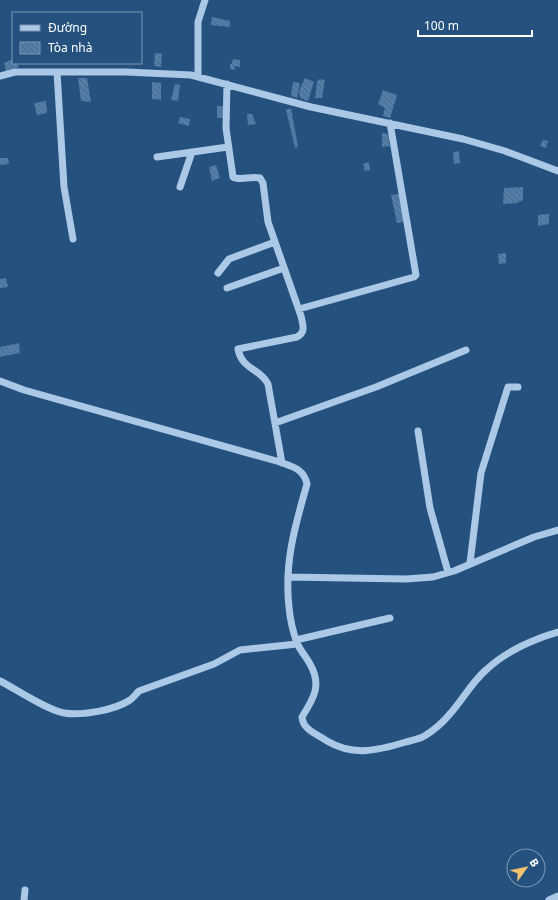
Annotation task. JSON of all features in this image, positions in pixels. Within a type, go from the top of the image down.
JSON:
[{"type":"street","points":[[198,77],[198,22],[205,0]]},
{"type":"street","points":[[0,76],[15,72],[126,72],[198,77],[311,107],[463,139],[505,151],[558,171]]},
{"type":"street","points":[[57,72],[64,187],[73,239]]},
{"type":"street","points":[[227,84],[226,128],[233,177],[237,179],[254,177],[260,178],[263,183],[268,222],[299,309],[304,330],[302,334],[297,337],[238,349],[243,362],[266,379],[282,463]]},
{"type":"street","points":[[299,309],[414,277],[416,275],[390,123]]},
{"type":"street","points":[[157,157],[228,147]]},
{"type":"street","points":[[180,187],[192,152]]},
{"type":"street","points":[[218,273],[229,260],[275,242]]},
{"type":"street","points":[[227,288],[284,268]]},
{"type":"street","points":[[275,423],[376,387],[466,350]]},
{"type":"street","points":[[0,380],[24,390],[282,463],[300,470],[306,476],[307,484],[291,540],[288,577],[289,608],[297,642],[311,665],[317,680],[317,687],[310,704],[302,717],[302,722],[307,728],[330,743],[366,752],[381,750],[426,736],[449,715],[486,670],[516,649],[546,635],[558,632]]},
{"type":"street","points":[[470,563],[481,473],[508,387],[518,387]]},
{"type":"street","points":[[418,431],[430,508],[448,572]]},
{"type":"street","points":[[288,577],[406,579],[433,577],[534,537],[558,530]]},
{"type":"street","points":[[0,680],[34,700],[63,713],[91,713],[113,707],[130,700],[139,691],[214,664],[240,650],[297,642],[390,618]]},
{"type":"street","points":[[24,900],[25,890]]},
{"type":"street","points":[[549,900],[558,896]]},
{"type":"building","points":[[212,17],[230,21],[230,27],[211,25]]},
{"type":"building","points":[[155,53],[162,54],[161,67],[154,66]]},
{"type":"building","points":[[12,59],[12,64],[18,64],[19,67],[6,71],[4,63]]},
{"type":"building","points":[[233,59],[240,60],[240,67],[234,66],[235,70],[230,69],[230,64],[232,63]]},
{"type":"building","points":[[78,78],[87,78],[91,102],[81,101]]},
{"type":"building","points":[[305,78],[314,82],[308,101],[300,98],[299,91]]},
{"type":"building","points":[[319,79],[325,80],[322,98],[315,98],[317,82]]},
{"type":"building","points":[[152,82],[161,83],[161,100],[152,99]]},
{"type":"building","points":[[293,82],[300,83],[297,98],[291,96]]},
{"type":"building","points":[[175,84],[180,85],[178,101],[171,100]]},
{"type":"building","points":[[383,90],[397,95],[390,118],[383,116],[385,108],[378,104]]},
{"type":"building","points":[[46,101],[47,113],[37,115],[34,103]]},
{"type":"building","points":[[217,106],[224,106],[223,118],[217,118]]},
{"type":"building","points":[[291,108],[298,147],[295,148],[286,110]]},
{"type":"building","points":[[247,114],[252,114],[256,124],[248,125]]},
{"type":"building","points":[[180,117],[190,119],[189,126],[178,123]]},
{"type":"building","points":[[382,133],[388,134],[390,146],[382,147]]},
{"type":"building","points":[[543,140],[548,141],[546,148],[540,146]]},
{"type":"building","points":[[459,151],[460,163],[454,164],[453,152]]},
{"type":"building","points":[[0,158],[8,158],[9,164],[0,165]]},
{"type":"building","points":[[369,162],[370,170],[365,171],[363,164]]},
{"type":"building","points":[[216,165],[220,178],[212,181],[209,167]]},
{"type":"building","points":[[523,187],[523,200],[517,203],[503,204],[504,188]]},
{"type":"building","points":[[399,194],[404,222],[397,223],[391,195]]},
{"type":"building","points":[[549,214],[549,224],[538,226],[538,215]]},
{"type":"building","points":[[506,253],[506,263],[499,264],[498,254]]},
{"type":"building","points":[[6,278],[8,287],[0,288],[0,279]]},
{"type":"building","points":[[19,343],[20,353],[0,357],[0,347]]}]
